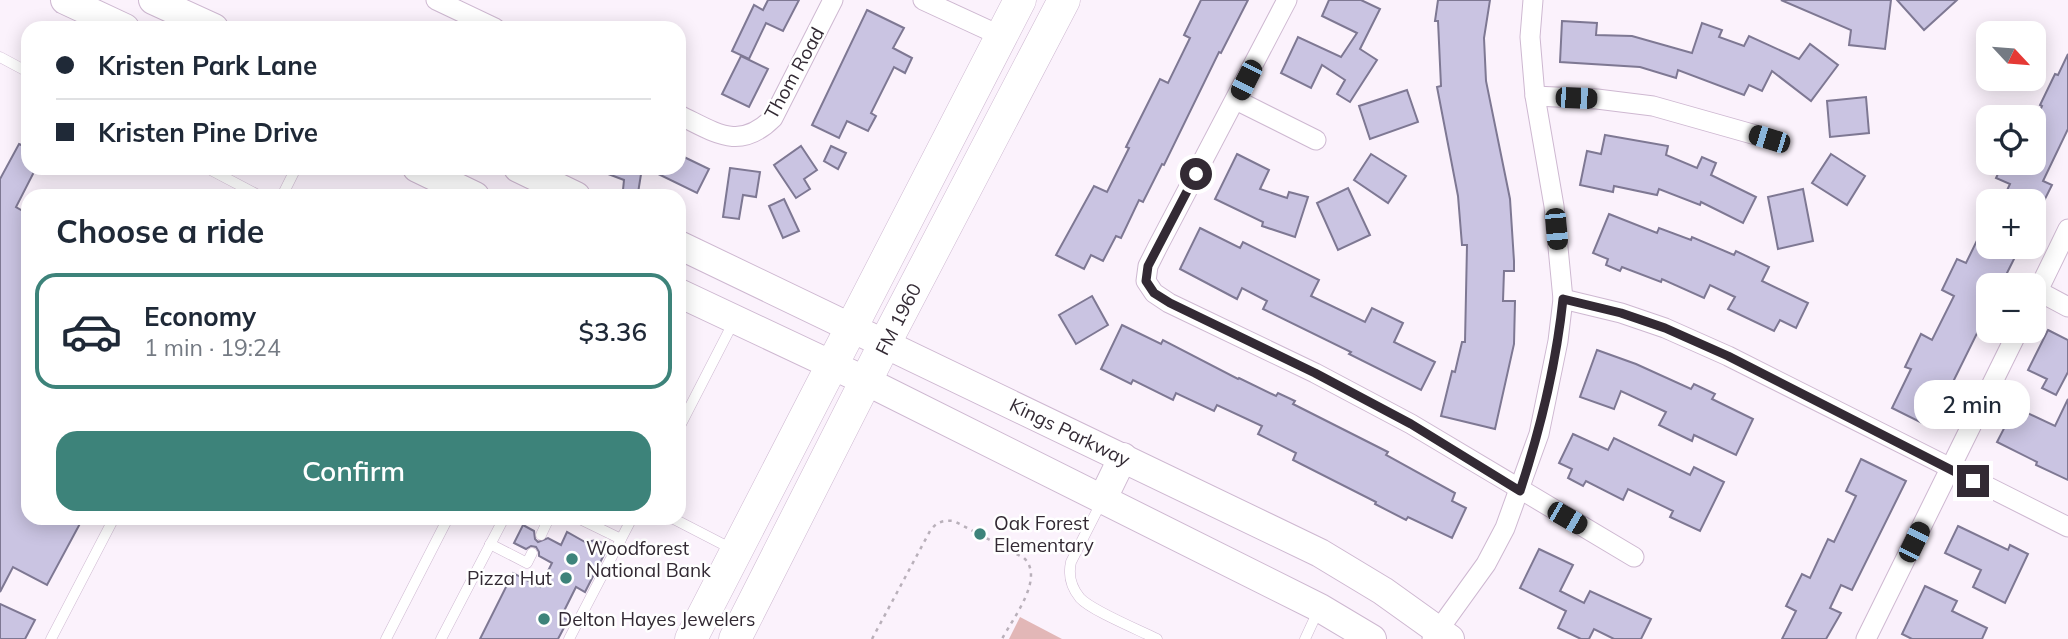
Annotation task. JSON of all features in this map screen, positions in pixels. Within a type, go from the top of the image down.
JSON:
[{"type":"main road","name":"FM 1960","points":[[691,639],[1020,0]]},
{"type":"main road","name":"FM 1960","points":[[735,639],[885,343],[1064,0]]},
{"type":"street","points":[[65,0],[110,21]]},
{"type":"street","points":[[153,0],[199,21]]},
{"type":"street","points":[[436,0],[480,21]]},
{"type":"street","name":"Thom Road","points":[[686,118],[729,138],[745,137],[763,128],[773,118],[833,0]]},
{"type":"street","points":[[923,0],[1001,36]]},
{"type":"street","points":[[1287,0],[1157,248],[1148,266],[1146,281],[1154,293],[1170,303],[1315,373],[1411,424],[1634,557]]},
{"type":"street","points":[[1440,636],[1486,564],[1505,528],[1539,434],[1551,383],[1563,299],[1554,206],[1535,96],[1530,37],[1533,0]]},
{"type":"street","points":[[1535,96],[1597,99],[1653,106],[1769,139]]},
{"type":"street","points":[[1236,100],[1316,140]]},
{"type":"street","points":[[431,175],[460,189]]},
{"type":"street","points":[[532,175],[562,189]]},
{"type":"street","points":[[2046,279],[2062,253],[2068,229]]},
{"type":"street","name":"Kings Parkway","points":[[686,248],[1321,554],[1383,591],[1440,636]]},
{"type":"street","points":[[686,296],[866,381],[1320,608],[1372,639]]},
{"type":"street","points":[[2046,298],[2068,306]]},
{"type":"street","points":[[1563,299],[1621,313],[1665,328],[1728,356],[2068,527]]},
{"type":"street","points":[[1866,639],[2012,343]]},
{"type":"street","points":[[1102,500],[1123,457]]},
{"type":"lane","points":[[0,57],[21,68]]},
{"type":"lane","points":[[220,175],[247,189]]},
{"type":"lane","points":[[686,414],[735,319]]},
{"type":"lane","points":[[1102,500],[1071,562],[1071,582],[1082,600],[1157,639]]},
{"type":"lane","points":[[51,639],[110,525]]},
{"type":"lane","points":[[386,639],[444,525]]},
{"type":"lane","points":[[442,639],[500,525]]},
{"type":"lane","points":[[541,535],[546,525]]},
{"type":"lane","points":[[592,525],[621,539]]},
{"type":"lane","points":[[569,639],[628,525]]},
{"type":"lane","points":[[686,525],[737,551]]},
{"type":"lane","points":[[490,544],[527,563],[532,553]]},
{"type":"lane","points":[[1305,639],[1320,608]]},
{"type":"path","points":[[872,639],[930,531],[938,523],[945,521],[954,521],[1024,558],[1031,567],[1032,583],[1002,639]]},
{"type":"shaded area","points":[[1020,617],[1062,639],[1009,639]]},
{"type":"building","points":[[768,0],[799,0],[783,31],[766,23],[749,59],[732,51],[754,5],[763,10]]},
{"type":"building","points":[[1201,0],[1248,0],[1143,202],[1139,200],[1121,238],[1116,236],[1103,261],[1091,255],[1084,269],[1056,255],[1094,186],[1107,192],[1160,79],[1168,83],[1190,38],[1184,35]]},
{"type":"building","points":[[1329,0],[1361,0],[1380,9],[1360,49],[1377,60],[1350,102],[1337,94],[1345,80],[1322,65],[1311,88],[1281,73],[1298,37],[1341,57],[1357,33],[1322,16]]},
{"type":"building","points":[[1438,0],[1490,0],[1484,38],[1486,81],[1510,199],[1514,261],[1514,271],[1504,271],[1503,301],[1515,301],[1514,344],[1495,429],[1441,416],[1452,371],[1455,372],[1462,342],[1465,342],[1467,245],[1462,245],[1458,196],[1437,87],[1441,86],[1438,21],[1435,21]]},
{"type":"building","points":[[1781,0],[1891,0],[1885,49],[1849,45],[1851,30]]},
{"type":"building","points":[[1897,0],[1957,0],[1924,30]]},
{"type":"building","points":[[867,10],[904,28],[893,48],[912,58],[905,73],[894,67],[871,113],[876,116],[868,131],[847,121],[839,138],[812,125]]},
{"type":"building","points":[[1562,21],[1597,23],[1596,35],[1632,36],[1692,53],[1702,23],[1722,30],[1719,37],[1744,46],[1749,36],[1799,59],[1810,44],[1838,65],[1811,101],[1772,71],[1762,91],[1749,85],[1744,95],[1678,70],[1676,78],[1640,67],[1560,62]]},
{"type":"building","points":[[2068,54],[2068,129],[2046,175],[2046,105],[2040,105],[2055,74],[2058,75]]},
{"type":"building","points":[[741,56],[768,69],[749,107],[722,94]]},
{"type":"building","points":[[1407,90],[1418,122],[1370,139],[1359,106]]},
{"type":"building","points":[[1866,97],[1869,133],[1830,137],[1827,101]]},
{"type":"building","points":[[1605,135],[1668,146],[1666,155],[1697,168],[1702,157],[1716,163],[1711,175],[1756,197],[1743,223],[1701,202],[1700,205],[1659,189],[1657,195],[1614,186],[1613,192],[1580,185],[1587,151],[1601,154]]},
{"type":"building","points":[[19,144],[21,145],[21,175],[32,175],[25,189],[21,189],[21,197],[16,207],[21,210],[21,525],[79,525],[47,585],[13,567],[0,592],[0,179]]},
{"type":"building","points":[[801,146],[817,170],[804,179],[810,189],[796,198],[774,165]]},
{"type":"building","points":[[831,146],[846,153],[838,169],[824,161]]},
{"type":"building","points":[[1237,154],[1269,170],[1260,189],[1287,198],[1289,192],[1308,197],[1295,237],[1262,226],[1263,222],[1215,199]]},
{"type":"building","points":[[1371,154],[1406,176],[1388,203],[1354,180]]},
{"type":"building","points":[[1831,154],[1865,176],[1847,205],[1812,183]]},
{"type":"building","points":[[686,158],[709,169],[697,193],[660,175],[686,175]]},
{"type":"building","points":[[730,168],[760,172],[756,197],[743,195],[739,219],[723,217]]},
{"type":"building","points":[[611,175],[641,175],[639,189],[623,189],[624,180]]},
{"type":"building","points":[[1997,175],[2046,175],[2043,181],[2052,185],[2046,197],[2046,189],[2008,189],[2010,184],[1996,178]]},
{"type":"building","points":[[1348,188],[1370,235],[1338,250],[1317,203]]},
{"type":"building","points":[[1803,189],[1813,241],[1778,249],[1768,197]]},
{"type":"building","points":[[784,199],[799,231],[783,238],[769,206]]},
{"type":"building","points":[[1609,214],[1657,233],[1659,228],[1691,240],[1692,237],[1734,255],[1736,251],[1769,267],[1762,281],[1808,303],[1796,328],[1780,320],[1774,331],[1728,309],[1735,297],[1710,285],[1704,298],[1662,279],[1661,282],[1622,267],[1620,271],[1606,265],[1608,259],[1593,253]]},
{"type":"building","points":[[1200,228],[1240,248],[1243,242],[1319,280],[1311,296],[1365,322],[1372,308],[1403,323],[1394,342],[1435,362],[1421,390],[1263,309],[1267,301],[1242,288],[1237,299],[1180,269]]},
{"type":"building","points":[[1976,243],[1976,259],[2014,259],[2007,273],[1976,273],[1976,335],[1928,426],[1892,408],[1911,369],[1905,367],[1921,334],[1932,340],[1954,296],[1942,290],[1957,259],[1966,263]]},
{"type":"building","points":[[1092,296],[1108,325],[1076,344],[1059,315]]},
{"type":"building","points":[[1122,325],[1161,344],[1163,340],[1276,396],[1278,393],[1295,401],[1293,404],[1388,452],[1386,455],[1455,493],[1452,501],[1466,508],[1452,538],[1408,517],[1406,520],[1293,460],[1296,453],[1258,434],[1262,426],[1217,405],[1214,411],[1176,393],[1173,400],[1133,380],[1131,384],[1101,369]]},
{"type":"building","points":[[2048,330],[2068,340],[2068,372],[2056,395],[2042,388],[2047,379],[2028,370],[2042,343],[2046,343]]},
{"type":"building","points":[[1597,350],[1691,389],[1694,384],[1715,394],[1712,399],[1753,419],[1736,455],[1694,435],[1692,441],[1659,425],[1666,412],[1621,391],[1614,409],[1580,397]]},
{"type":"building","points":[[2068,399],[2068,480],[1997,442],[2015,407],[2055,426]]},
{"type":"building","points":[[1573,434],[1608,450],[1614,438],[1690,475],[1694,467],[1724,482],[1700,531],[1670,517],[1673,511],[1628,489],[1623,500],[1586,481],[1583,486],[1568,478],[1572,469],[1559,463]]},
{"type":"building","points":[[1861,459],[1906,481],[1852,590],[1841,585],[1830,608],[1841,613],[1826,639],[1782,639],[1796,611],[1786,606],[1802,574],[1810,578],[1828,539],[1834,542],[1856,496],[1846,491]]},
{"type":"building","points":[[523,525],[534,531],[538,542],[548,538],[561,545],[567,532],[585,542],[597,540],[602,543],[605,553],[585,592],[576,587],[561,617],[568,620],[558,639],[480,639],[513,573],[540,587],[552,563],[539,556],[536,547],[526,549],[514,543]]},
{"type":"building","points":[[1958,526],[2008,550],[2010,545],[2028,554],[2005,603],[1973,587],[1981,570],[1945,553]]},
{"type":"building","points":[[1539,549],[1573,565],[1560,591],[1584,603],[1590,591],[1651,619],[1641,639],[1614,639],[1594,629],[1589,639],[1581,639],[1558,628],[1566,611],[1520,588]]},
{"type":"building","points":[[1925,586],[1957,601],[1952,611],[1987,628],[1982,639],[1912,639],[1902,634]]},
{"type":"building","points":[[0,604],[35,620],[25,639],[0,639]]},
{"type":"place","name":"Oak Forest Elementary","points":[[980,534]]},
{"type":"place","name":"Woodforest National Bank","points":[[572,559]]},
{"type":"place","name":"Pizza Hut","points":[[566,578]]},
{"type":"place","name":"Delton Hayes Jewelers","points":[[544,619]]},
{"type":"route","points":[[1196,174],[1148,266],[1146,281],[1154,293],[1411,424],[1520,491],[1539,434],[1551,383],[1563,299],[1621,313],[1665,328],[1728,356],[1973,481]]}]
